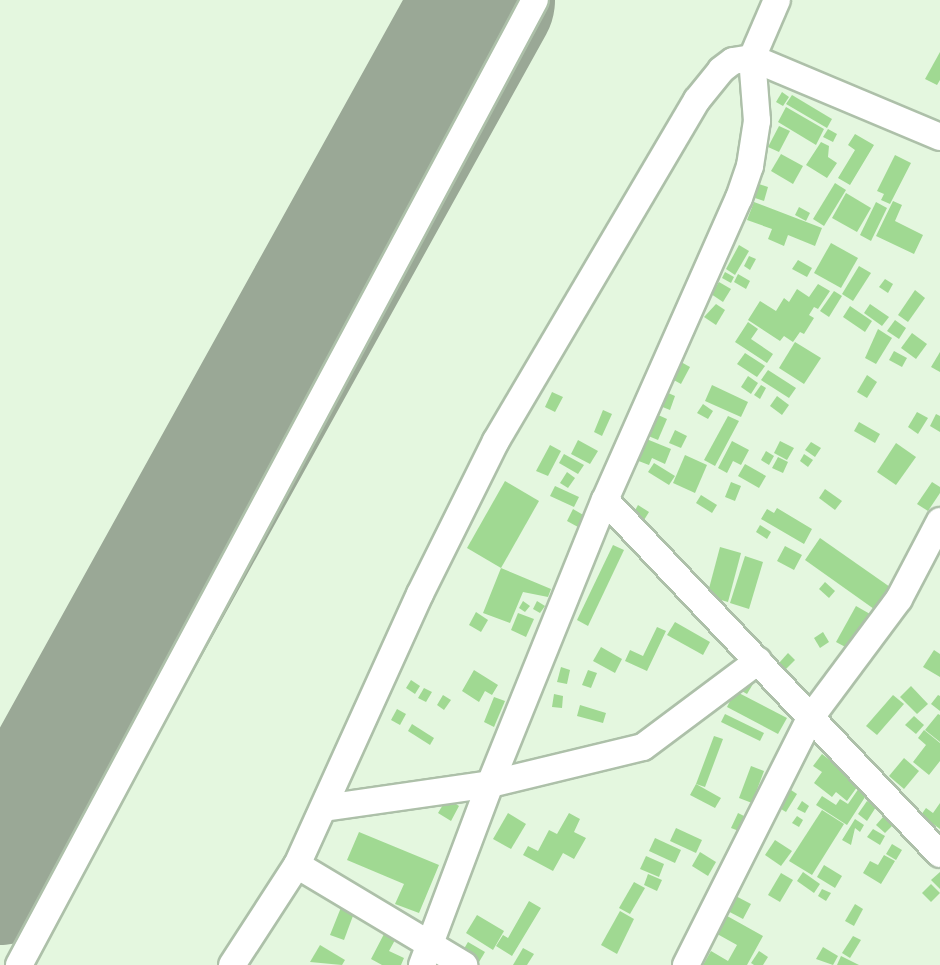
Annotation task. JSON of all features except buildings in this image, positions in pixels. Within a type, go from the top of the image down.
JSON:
[{"type":"street","points":[[19,965],[535,0]]},
{"type":"street","points":[[427,954],[490,784],[605,500],[750,166],[757,121],[752,58],[777,0]]},
{"type":"street","points":[[232,965],[297,865],[420,594],[496,441],[697,100],[721,70],[733,61],[752,58],[940,138]]},
{"type":"street","points":[[605,500],[940,854]]},
{"type":"street","points":[[686,965],[811,717],[899,599],[940,521]]},
{"type":"street","points":[[324,808],[490,784],[643,747],[758,661]]},
{"type":"street","points":[[297,865],[427,954],[464,965]]},
{"type":"runway","points":[[0,874],[484,0]]}]
